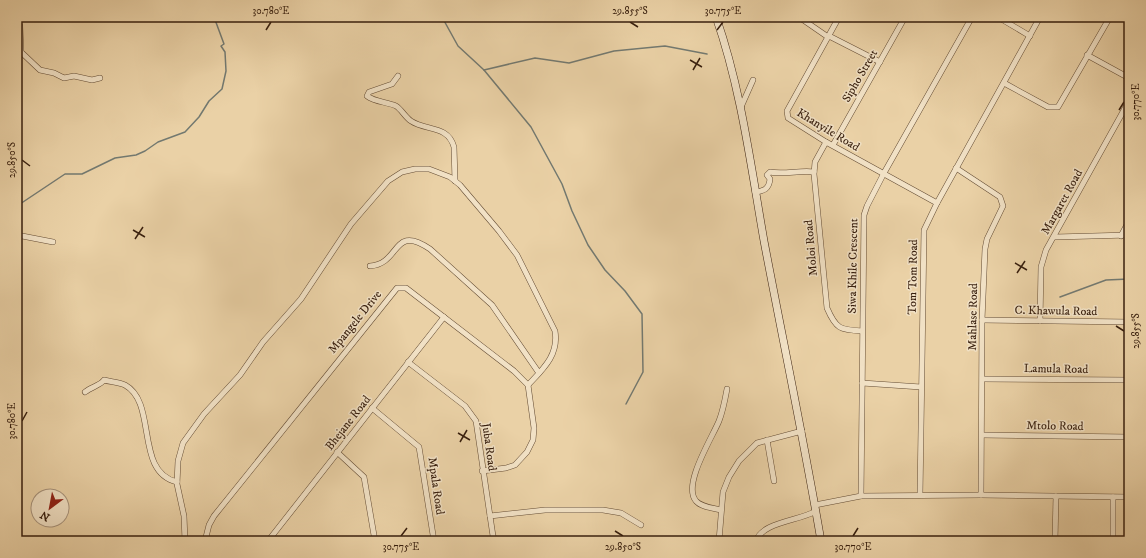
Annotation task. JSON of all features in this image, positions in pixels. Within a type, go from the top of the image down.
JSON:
[{"type":"street","points":[[716,17],[723,38],[740,110],[802,431],[821,541]]},
{"type":"street","points":[[799,17],[828,37],[880,62]]},
{"type":"street","name":"Khanyile Road","points":[[839,17],[786,115],[790,120],[826,142],[937,203]]},
{"type":"street","name":"Sipho Street","points":[[833,145],[905,17]]},
{"type":"street","name":"Siwa Khile Crescent","points":[[861,496],[864,215],[867,206],[884,174],[972,17]]},
{"type":"street","points":[[998,17],[1030,36]]},
{"type":"street","name":"Tom Tom Road","points":[[920,495],[923,237],[926,224],[1040,17]]},
{"type":"street","points":[[1004,83],[1048,107],[1058,107],[1110,17]]},
{"type":"street","points":[[17,22],[20,26],[21,52],[36,68],[54,73],[64,78],[74,76],[92,80],[100,78]]},
{"type":"street","points":[[1087,55],[1129,78]]},
{"type":"street","points":[[398,76],[392,84],[370,92],[367,96],[397,107],[412,121],[436,128],[449,137],[454,147],[455,181]]},
{"type":"street","points":[[740,110],[753,80]]},
{"type":"street","name":"Margaret Road","points":[[1040,321],[1041,267],[1046,250],[1055,237],[1129,101]]},
{"type":"street","name":"Moloi Road","points":[[826,142],[818,157],[814,172],[827,308],[832,320],[840,328],[844,330],[862,331]]},
{"type":"street","name":"Mahlase Road","points":[[956,168],[995,193],[1002,201],[1003,206],[987,239],[984,249],[981,495]]},
{"type":"street","points":[[185,541],[184,516],[177,482],[181,450],[189,434],[204,414],[240,375],[263,342],[301,299],[315,280],[343,234],[381,188],[388,181],[402,172],[415,169],[429,169],[439,172],[455,181],[499,231],[517,255],[555,331],[557,341],[555,350],[547,365],[528,385],[534,434],[527,452],[515,465],[482,471]]},
{"type":"street","points":[[755,192],[764,191],[769,185],[770,179],[767,175],[770,172],[776,174],[796,171],[814,172]]},
{"type":"street","points":[[1121,236],[1129,221]]},
{"type":"street","points":[[17,235],[52,242]]},
{"type":"street","points":[[1055,237],[1129,235]]},
{"type":"street","points":[[370,266],[382,264],[398,245],[407,240],[414,239],[420,242],[430,249],[492,305],[539,373]]},
{"type":"street","name":"Mpangele Drive","points":[[205,541],[209,526],[214,516],[394,290],[401,287],[406,288],[514,371],[528,385]]},
{"type":"street","name":"Bhejane Road","points":[[268,541],[444,317]]},
{"type":"street","name":"C. Khawula Road","points":[[982,320],[1129,322]]},
{"type":"street","name":"Juba Road","points":[[408,362],[471,413],[476,421],[482,471],[493,536],[496,541]]},
{"type":"street","name":"Lamula Road","points":[[983,379],[1129,380]]},
{"type":"street","points":[[85,392],[102,383],[104,380],[118,383],[130,390],[139,403],[158,470],[166,478],[177,482]]},
{"type":"street","points":[[862,384],[921,387]]},
{"type":"street","points":[[721,510],[698,503],[693,496],[692,490],[698,464],[719,421],[727,389]]},
{"type":"street","name":"Mpala Road","points":[[372,408],[419,447],[434,541]]},
{"type":"street","points":[[719,541],[723,492],[733,468],[757,443],[802,431]]},
{"type":"street","name":"Mtolo Road","points":[[982,435],[1129,437]]},
{"type":"street","points":[[767,440],[774,481]]},
{"type":"street","points":[[337,452],[364,477],[375,541]]},
{"type":"street","points":[[17,487],[19,501],[17,512]]},
{"type":"street","points":[[756,541],[761,531],[768,527],[808,516],[816,508],[861,496],[981,495],[1129,497]]},
{"type":"street","points":[[1055,541],[1056,496]]},
{"type":"street","points":[[1113,497],[1113,541]]},
{"type":"street","points":[[490,516],[545,510],[603,510],[622,513],[641,525]]},
{"type":"waterway","points":[[17,206],[65,174],[82,174],[115,158],[136,155],[158,142],[185,132],[199,117],[209,101],[222,89],[226,71],[225,52],[221,46],[224,44],[214,17]]},
{"type":"waterway","points":[[442,17],[458,46],[484,70],[531,127],[562,184],[572,211],[588,245],[605,270],[625,291],[642,314],[643,372],[626,404]]},
{"type":"waterway","points":[[484,70],[535,58],[569,63],[614,51],[665,46],[707,54]]},
{"type":"waterway","points":[[1060,297],[1106,280],[1129,279]]}]
